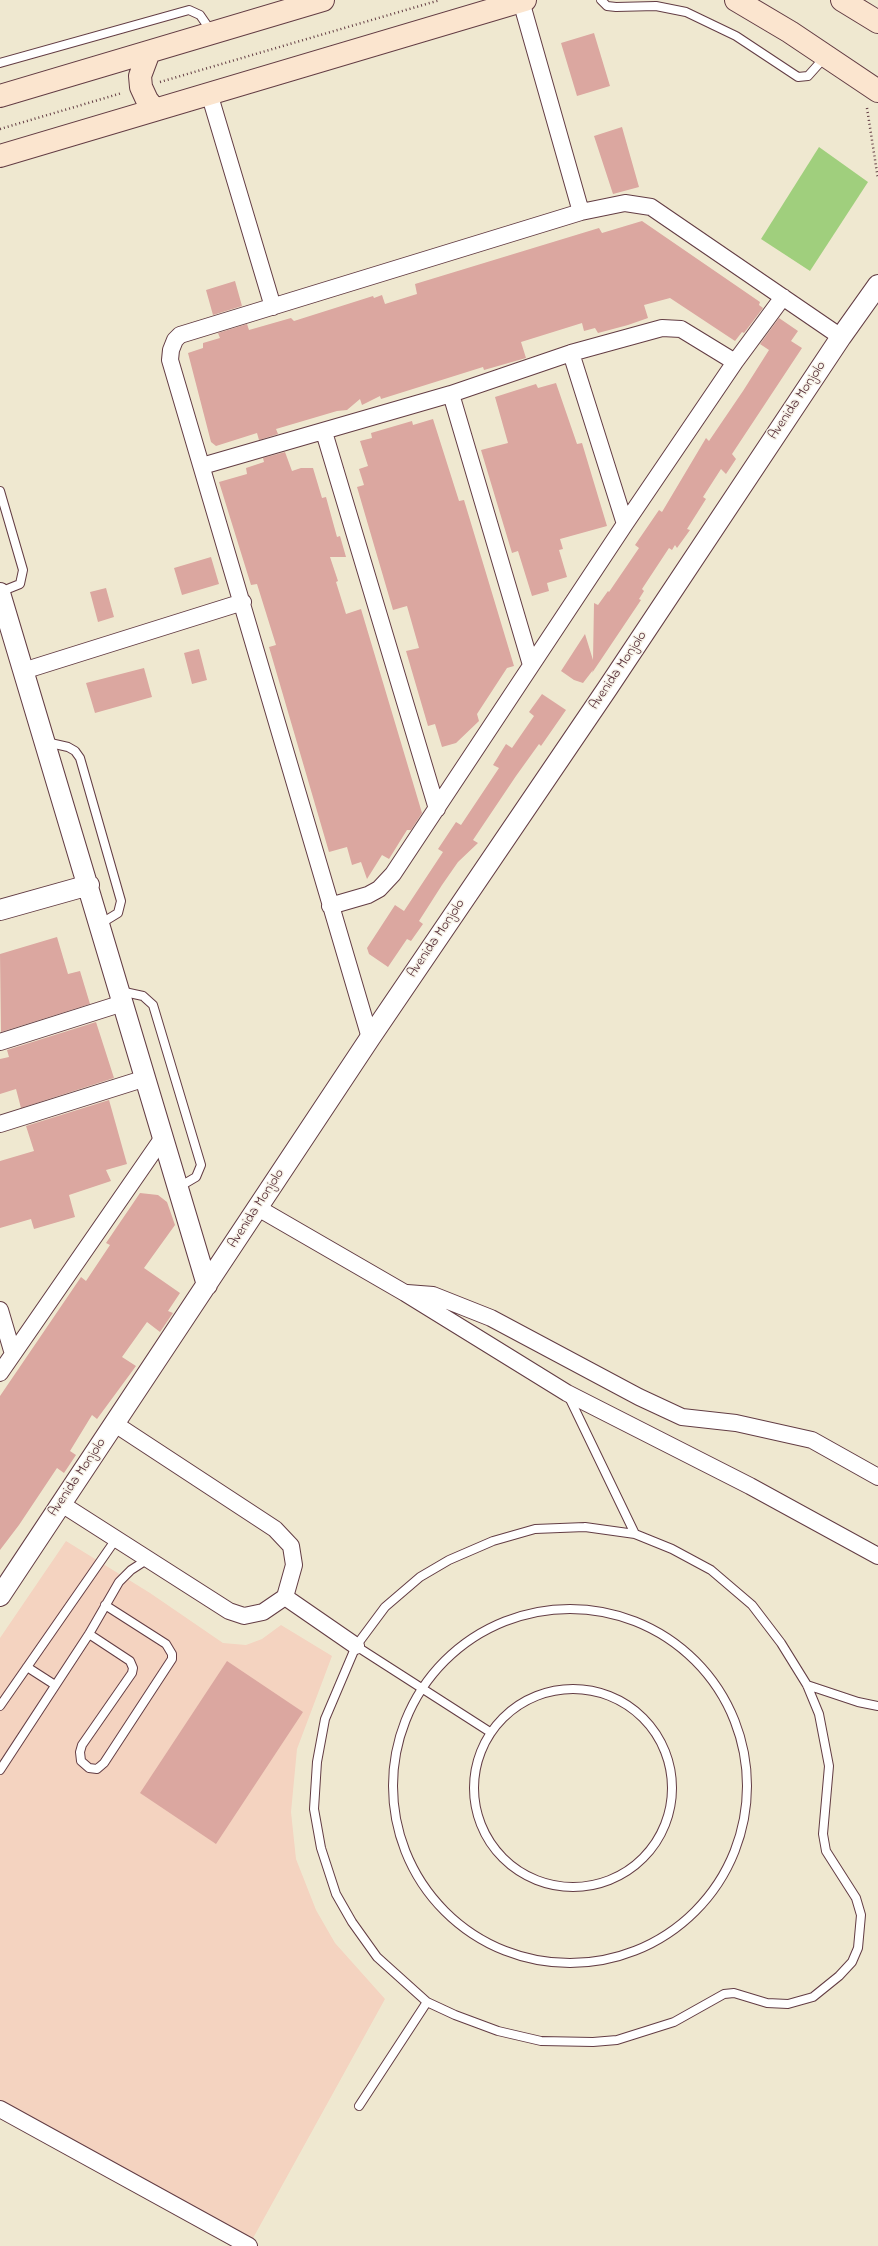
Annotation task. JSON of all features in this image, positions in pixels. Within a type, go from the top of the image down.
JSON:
[{"type":"main road","points":[[0,96],[213,33],[282,6],[323,0]]},
{"type":"main road","points":[[736,0],[827,56],[876,89]]},
{"type":"main road","points":[[0,156],[523,1]]},
{"type":"main road","points":[[850,2],[878,22]]},
{"type":"main road","points":[[150,52],[140,76],[141,87],[147,100],[155,110]]},
{"type":"street","points":[[523,1],[581,212]]},
{"type":"street","points":[[209,93],[273,307]]},
{"type":"street","points":[[370,1038],[170,360],[173,344],[180,335],[581,212],[625,203],[650,207],[841,337]]},
{"type":"street","name":"Avenida Monjolo","points":[[2,1588],[115,1424],[370,1038],[602,696],[841,337],[878,285]]},
{"type":"street","points":[[330,906],[368,896],[379,889],[393,874],[625,524],[735,362],[783,297]]},
{"type":"street","points":[[202,466],[324,432],[451,394],[571,354],[662,328],[672,327],[681,329],[735,362]]},
{"type":"street","points":[[571,354],[625,524]]},
{"type":"street","points":[[451,394],[531,665]]},
{"type":"street","points":[[324,432],[437,809]]},
{"type":"street","points":[[0,592],[164,1136],[207,1285]]},
{"type":"street","points":[[23,671],[242,602]]},
{"type":"street","points":[[0,910],[89,885]]},
{"type":"street","points":[[0,1042],[121,997]]},
{"type":"street","points":[[0,1124],[146,1078]]},
{"type":"street","points":[[0,1372],[164,1136]]},
{"type":"street","points":[[258,1208],[405,1293],[567,1393],[750,1486],[878,1556]]},
{"type":"street","points":[[405,1293],[433,1294],[491,1318],[639,1397],[682,1417],[736,1423],[812,1440],[878,1477]]},
{"type":"street","points":[[0,1310],[13,1354]]},
{"type":"street","points":[[60,1503],[229,1611],[244,1616],[263,1612],[285,1597],[294,1565],[291,1546],[275,1529],[115,1424]]},
{"type":"street","points":[[285,1597],[356,1646]]},
{"type":"street","points":[[0,2109],[249,2246]]},
{"type":"lane","points":[[601,0],[607,6],[656,6],[686,12],[736,36],[798,77],[808,76],[827,56]]},
{"type":"lane","points":[[0,63],[189,10],[200,15],[213,33]]},
{"type":"lane","points":[[0,491],[23,570],[20,584],[0,592]]},
{"type":"lane","points":[[44,741],[68,747],[75,751],[80,758],[121,901],[118,913],[100,924]]},
{"type":"lane","points":[[121,997],[143,996],[153,1005],[201,1165],[196,1177],[179,1187]]},
{"type":"lane","points":[[567,1393],[635,1534]]},
{"type":"lane","points":[[585,1527],[635,1534],[672,1549],[711,1570],[752,1605],[781,1643],[807,1685],[819,1714],[829,1766],[823,1834],[826,1851],[856,1898],[861,1915],[858,1948],[852,1962],[840,1976],[813,1997],[788,2004],[767,2003],[734,1993],[724,1994],[674,2022],[617,2040],[593,2042],[542,2041],[498,2031],[455,2015],[428,2002],[377,1957],[352,1922],[336,1894],[321,1848],[314,1809],[317,1762],[325,1719],[356,1646],[385,1607],[420,1577],[449,1560],[493,1541],[535,1529],[585,1527]]},
{"type":"lane","points":[[0,1706],[116,1539]]},
{"type":"lane","points":[[0,1770],[89,1634],[119,1582],[131,1570],[148,1559]]},
{"type":"lane","points":[[89,1634],[130,1661],[133,1668],[132,1673],[82,1745],[80,1752],[81,1761],[84,1766],[97,1769],[104,1763],[172,1659],[172,1654],[166,1644],[105,1605]]},
{"type":"lane","points":[[559,1608],[600,1610],[633,1620],[675,1642],[706,1670],[729,1705],[743,1744],[748,1785],[744,1826],[730,1865],[707,1900],[677,1929],[642,1950],[602,1962],[561,1965],[520,1958],[483,1942],[449,1917],[423,1886],[404,1849],[394,1808],[394,1767],[403,1726],[421,1689],[447,1657],[480,1632],[518,1615],[559,1608]]},
{"type":"lane","points":[[356,1646],[490,1732]]},
{"type":"lane","points":[[27,1667],[55,1685]]},
{"type":"lane","points":[[807,1685],[858,1702],[878,1706]]},
{"type":"lane","points":[[561,1689],[589,1689],[616,1698],[639,1714],[657,1736],[668,1762],[672,1790],[667,1818],[655,1843],[636,1864],[612,1879],[585,1887],[556,1886],[530,1878],[506,1862],[488,1840],[477,1814],[473,1786],[478,1758],[490,1732],[509,1711],[533,1696],[561,1689]]},
{"type":"lane","points":[[359,2106],[428,2002]]},
{"type":"path","points":[[0,128],[440,0]]},
{"type":"path","points":[[876,89],[867,109],[878,179]]},
{"type":"shaded area","points":[[66,1541],[150,1593],[223,1643],[246,1645],[262,1639],[281,1625],[332,1656],[297,1749],[291,1812],[296,1859],[316,1910],[335,1943],[385,1999],[252,2240],[0,2105],[0,1638]]},
{"type":"green space","points":[[819,147],[868,182],[810,271],[761,239]]},
{"type":"building","points":[[594,33],[610,86],[577,96],[561,43]]},
{"type":"building","points":[[622,127],[639,187],[613,194],[594,136]]},
{"type":"building","points":[[642,221],[760,302],[759,305],[763,308],[744,333],[742,332],[735,341],[670,298],[644,305],[648,318],[628,325],[598,333],[595,328],[584,331],[582,323],[521,342],[526,358],[484,370],[483,367],[381,399],[380,396],[362,405],[360,399],[347,410],[337,411],[276,429],[278,434],[259,440],[257,433],[216,446],[211,442],[188,353],[203,348],[203,343],[220,338],[218,333],[247,324],[249,330],[291,318],[294,321],[373,296],[374,298],[382,295],[385,304],[417,294],[415,284],[599,228],[602,233]]},
{"type":"building","points":[[235,281],[242,306],[213,315],[206,290]]},
{"type":"building","points":[[779,318],[798,331],[791,341],[802,348],[732,454],[736,459],[726,474],[721,469],[703,497],[706,499],[687,529],[690,530],[677,548],[675,545],[672,550],[669,548],[642,589],[644,591],[639,599],[641,600],[592,673],[593,670],[583,683],[574,680],[561,671],[585,634],[593,660],[594,603],[598,605],[608,591],[609,592],[639,548],[635,545],[659,510],[662,512],[706,438],[709,441],[743,391],[769,350],[760,344]]},
{"type":"building","points":[[556,383],[577,444],[582,443],[607,526],[560,539],[563,549],[559,550],[567,577],[547,583],[549,591],[532,596],[518,551],[512,553],[481,450],[508,443],[495,397],[536,384],[538,388]]},
{"type":"building","points":[[433,419],[459,501],[464,500],[514,666],[507,668],[477,714],[479,721],[456,743],[442,747],[435,724],[428,726],[406,651],[419,648],[407,606],[393,610],[357,487],[364,485],[359,469],[368,466],[360,441],[372,438],[371,433],[412,421],[413,425]]},
{"type":"building","points":[[285,452],[292,471],[301,468],[313,468],[322,498],[326,497],[337,537],[340,536],[346,557],[330,557],[338,581],[336,582],[346,614],[361,609],[422,813],[411,830],[407,830],[389,859],[382,855],[367,879],[361,862],[352,865],[347,847],[329,852],[269,647],[276,645],[257,584],[251,585],[219,482],[247,474],[246,468],[264,462],[263,458]]},
{"type":"building","points":[[211,557],[219,584],[182,595],[174,568]]},
{"type":"building","points":[[106,588],[114,617],[98,622],[90,592]]},
{"type":"building","points":[[199,649],[207,680],[192,684],[184,653]]},
{"type":"building","points":[[144,668],[152,697],[95,713],[86,683]]},
{"type":"building","points":[[542,694],[566,710],[541,746],[539,744],[516,776],[473,840],[478,843],[458,862],[442,885],[419,921],[423,924],[411,941],[407,939],[388,967],[369,954],[367,948],[395,905],[404,911],[443,852],[438,849],[456,822],[461,825],[499,768],[493,765],[506,744],[512,748],[534,716],[529,712]]},
{"type":"building","points":[[57,937],[68,974],[80,971],[90,1004],[1,1032],[0,954]]},
{"type":"building","points":[[96,1022],[114,1078],[21,1108],[16,1089],[0,1094],[0,1059],[9,1057],[7,1050]]},
{"type":"building","points":[[109,1100],[127,1164],[106,1170],[111,1181],[69,1195],[75,1217],[34,1229],[31,1219],[0,1228],[0,1161],[34,1151],[26,1126]]},
{"type":"building","points":[[140,1193],[158,1195],[167,1202],[175,1225],[144,1268],[180,1293],[168,1311],[173,1313],[160,1332],[147,1322],[122,1357],[136,1366],[97,1419],[92,1415],[70,1451],[76,1455],[64,1473],[57,1468],[19,1525],[0,1550],[0,1396],[81,1277],[86,1281],[110,1245],[106,1243]]},
{"type":"building","points":[[227,1661],[303,1712],[216,1844],[140,1793]]}]
